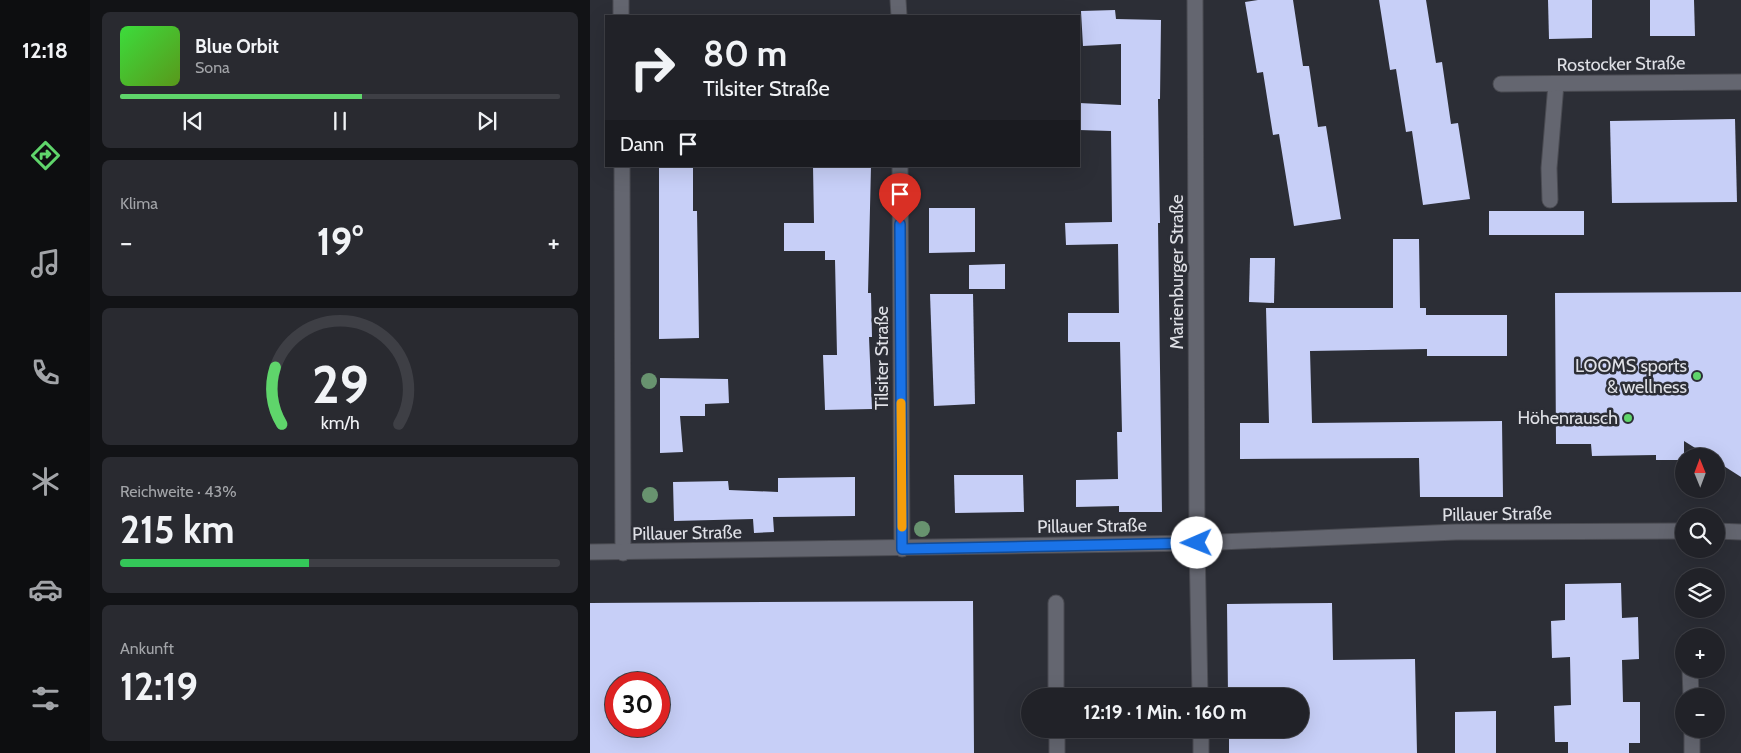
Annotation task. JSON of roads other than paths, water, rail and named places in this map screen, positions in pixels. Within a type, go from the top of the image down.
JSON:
[{"type":"street","points":[[621,0],[621,15]]},
{"type":"street","points":[[898,0],[899,15]]},
{"type":"street","name":"Marienburger Straße","points":[[1195,0],[1197,543],[1200,688]]},
{"type":"street","name":"Rostocker Straße","points":[[1501,84],[1741,82]]},
{"type":"street","points":[[1550,200],[1550,168],[1556,84]]},
{"type":"street","points":[[622,167],[624,553]]},
{"type":"street","name":"Tilsiter Straße","points":[[900,167],[902,549]]},
{"type":"street","name":"Pillauer Straße","points":[[590,552],[902,549],[1197,543],[1456,532],[1675,531]]},
{"type":"street","points":[[1725,532],[1741,532]]},
{"type":"street","points":[[1056,603],[1056,688]]},
{"type":"street","points":[[1057,738],[1057,753]]},
{"type":"street","points":[[1201,738],[1202,753]]},
{"type":"street","points":[[1692,738],[1692,753]]},
{"type":"place","name":"LOOMS sports & wellness","points":[[1697,376]]},
{"type":"place","name":"Höhenrausch","points":[[1628,418]]}]
